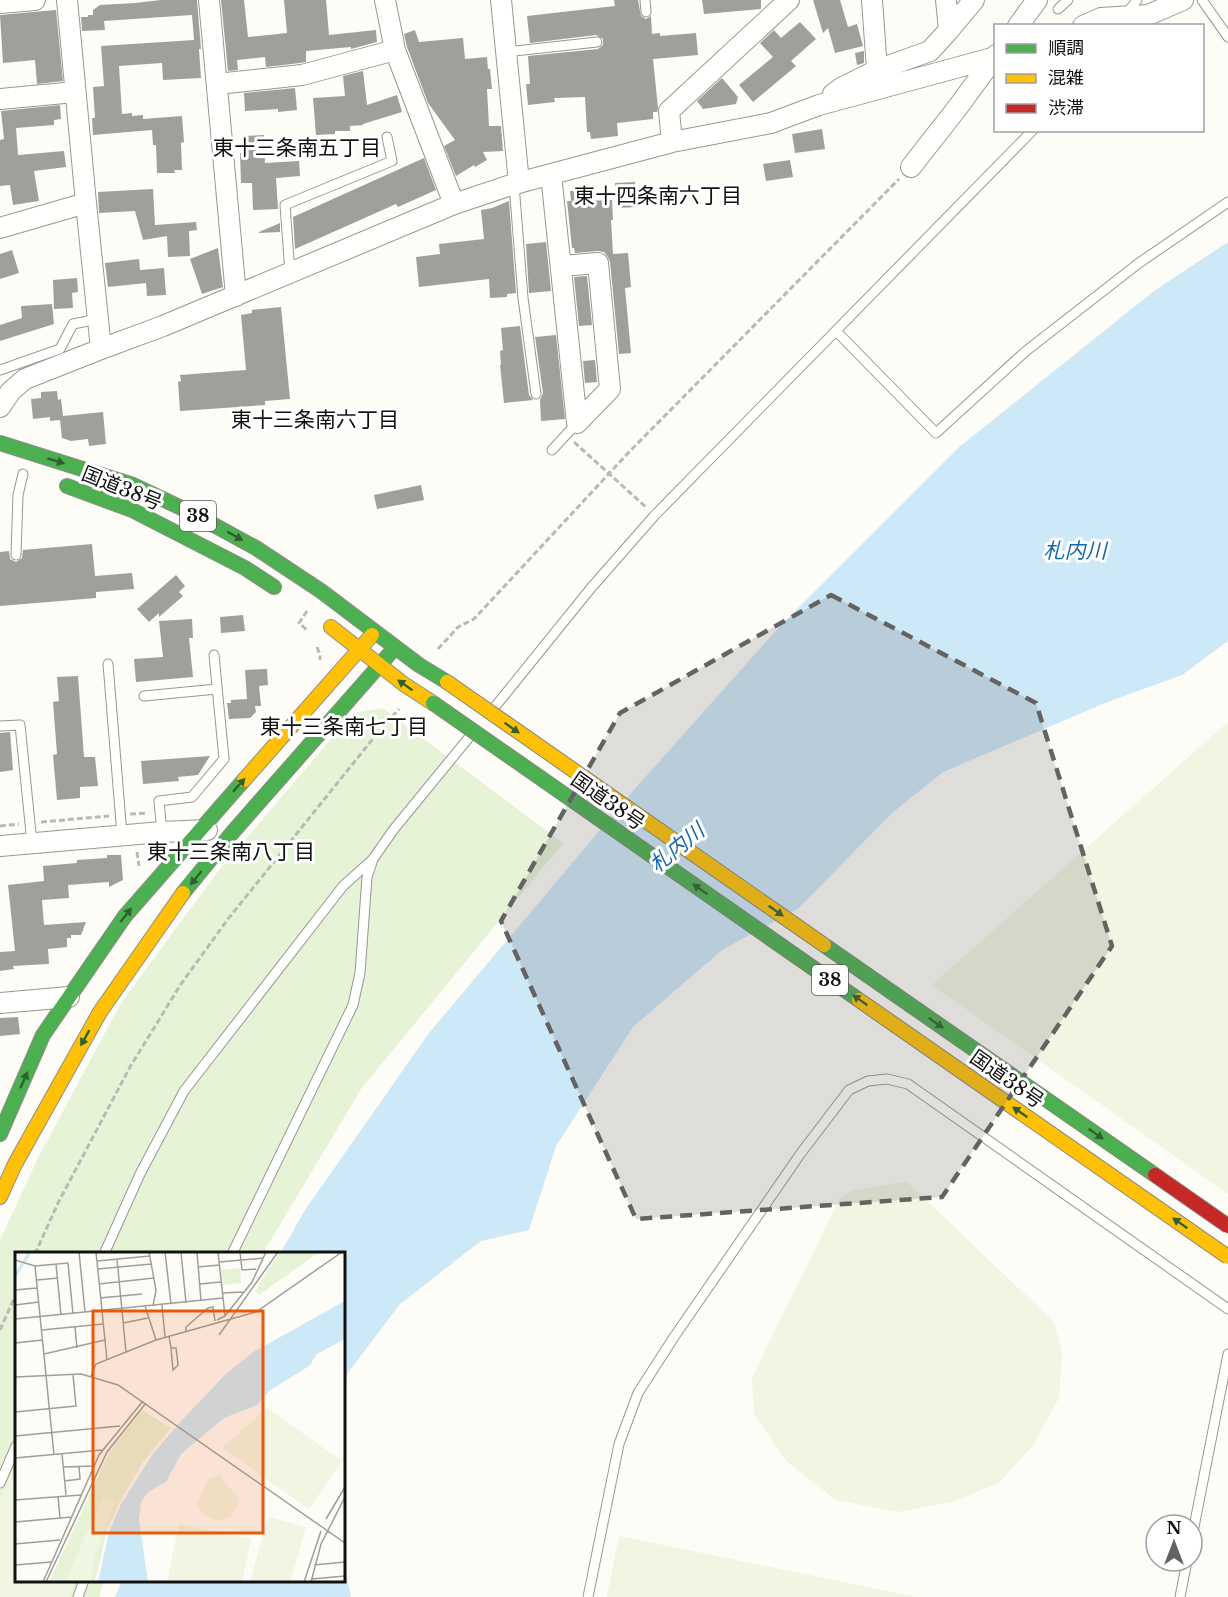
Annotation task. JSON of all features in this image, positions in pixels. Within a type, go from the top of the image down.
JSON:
[{"type":"main road","name":"国道38号","points":[[0,443],[133,485],[190,512],[256,548],[321,591],[395,647],[1228,1226]]},
{"type":"main road","points":[[8,469],[28,475]]},
{"type":"main road","name":"国道38号","points":[[54,482],[132,510],[245,568],[281,592]]},
{"type":"main road","name":"国道38号","points":[[316,616],[405,685],[1228,1257]]},
{"type":"main road","points":[[0,1134],[5,1111],[43,1035],[125,916],[375,632]]},
{"type":"main road","points":[[0,1197],[15,1164],[100,1012],[178,900],[232,832],[395,647]]},
{"type":"street","points":[[0,3],[35,0]]},
{"type":"street","points":[[67,0],[101,349]]},
{"type":"street","points":[[209,0],[236,296]]},
{"type":"street","points":[[385,0],[395,50],[454,204]]},
{"type":"street","points":[[501,0],[517,184]]},
{"type":"street","points":[[672,142],[669,111],[789,0]]},
{"type":"street","points":[[872,0],[877,70]]},
{"type":"street","points":[[946,0],[949,30]]},
{"type":"street","points":[[819,105],[841,88],[877,70],[930,51],[974,0]]},
{"type":"street","points":[[1019,24],[1037,0]]},
{"type":"street","points":[[1088,24],[1101,18],[1122,21],[1148,15],[1183,0]]},
{"type":"street","points":[[217,84],[302,75],[395,50]]},
{"type":"street","points":[[0,407],[11,390],[25,380],[163,326],[454,204],[551,174],[672,142],[771,123],[819,105],[994,56]]},
{"type":"street","points":[[911,167],[994,57]]},
{"type":"street","points":[[0,99],[75,92]]},
{"type":"street","points":[[551,174],[561,266],[571,429]]},
{"type":"street","points":[[0,228],[86,203]]},
{"type":"street","points":[[561,266],[598,263],[610,389],[571,429]]},
{"type":"street","points":[[0,846],[126,841],[162,832],[200,829],[232,832]]},
{"type":"street","points":[[0,1003],[69,997]]},
{"type":"lane","points":[[645,0],[646,12]]},
{"type":"lane","points":[[1058,9],[1068,0]]},
{"type":"lane","points":[[1122,21],[1137,0]]},
{"type":"lane","points":[[1202,0],[1228,37]]},
{"type":"lane","points":[[506,52],[597,42]]},
{"type":"lane","points":[[233,1252],[353,1005],[360,973],[367,878],[374,859],[394,829],[591,588],[655,515],[1031,132]]},
{"type":"lane","points":[[290,273],[285,205],[392,161],[387,137]]},
{"type":"lane","points":[[517,184],[523,298],[536,394]]},
{"type":"lane","points":[[836,331],[936,433],[1026,351],[1139,263],[1228,202]]},
{"type":"lane","points":[[0,370],[60,349],[73,324],[98,319]]},
{"type":"lane","points":[[552,450],[571,429]]},
{"type":"lane","points":[[16,555],[18,495],[28,475]]},
{"type":"lane","points":[[162,832],[159,801],[192,797],[224,759],[214,655]]},
{"type":"lane","points":[[108,664],[120,815],[126,841]]},
{"type":"lane","points":[[144,696],[217,689]]},
{"type":"lane","points":[[0,726],[20,725],[32,843]]},
{"type":"lane","points":[[105,1252],[140,1174],[184,1091],[343,886],[374,859]]},
{"type":"lane","points":[[588,1597],[619,1444],[638,1393],[801,1153],[849,1090],[868,1081],[887,1079],[908,1084],[1228,1309]]},
{"type":"lane","points":[[1197,1513],[1228,1354]]},
{"type":"lane","points":[[0,1483],[15,1448]]},
{"type":"lane","points":[[1180,1597],[1185,1573]]},
{"type":"lane","points":[[78,1597],[84,1582]]},
{"type":"path","points":[[435,652],[458,627],[474,619],[646,434],[911,167]]},
{"type":"path","points":[[571,429],[610,473],[655,515]]},
{"type":"path","points":[[299,623],[310,632]]},
{"type":"path","points":[[314,640],[320,655],[320,662]]},
{"type":"path","points":[[36,1252],[58,1203],[130,1067],[181,984],[243,900],[376,735],[404,704]]},
{"type":"path","points":[[0,826],[159,812]]},
{"type":"path","points":[[126,841],[137,852],[140,869]]},
{"type":"path","points":[[0,1330],[15,1296]]},
{"type":"highlighted area","points":[[831,595],[1036,703],[1112,946],[942,1197],[636,1219],[501,921],[620,713]]},
{"type":"green space","points":[[382,708],[563,843],[361,1089],[264,1252],[15,1252],[15,1582],[104,1582],[99,1597],[0,1597],[0,1240],[39,1156],[121,1003],[216,874],[353,713]]},
{"type":"green space","points":[[1228,722],[1228,1194],[932,985]]},
{"type":"green space","points":[[907,1182],[1054,1322],[1062,1354],[1059,1398],[1033,1445],[999,1483],[952,1502],[897,1512],[836,1500],[786,1461],[754,1413],[752,1378],[840,1198],[853,1190]]},
{"type":"green space","points":[[15,1467],[15,1582],[75,1582],[70,1597],[0,1597],[0,1500]]},
{"type":"green space","points":[[619,1536],[917,1597],[607,1597]]},
{"type":"water","name":"札内川","points":[[1228,242],[1228,641],[1182,675],[1105,703],[943,772],[892,813],[799,908],[722,950],[633,1027],[556,1146],[529,1230],[481,1241],[400,1304],[347,1374],[345,1395],[345,1252],[281,1252],[305,1210],[429,1033],[632,792],[781,625],[958,448],[1154,291]]},
{"type":"water","points":[[345,1567],[351,1597],[115,1597],[122,1582],[345,1582]]},
{"type":"building","points":[[161,0],[197,0],[201,78],[163,80],[162,63],[119,66],[122,114],[143,115],[143,119],[182,116],[184,142],[181,143],[182,170],[174,170],[175,173],[157,173],[156,145],[153,145],[152,130],[93,135],[92,118],[95,118],[93,87],[104,86],[101,46],[194,40],[192,15],[104,21],[105,30],[82,31],[81,17],[93,15],[93,10],[100,5]]},
{"type":"building","points":[[221,0],[244,0],[248,37],[287,33],[284,0],[326,0],[329,35],[376,30],[377,42],[351,49],[351,47],[306,51],[306,62],[300,63],[266,67],[265,57],[237,60],[238,70],[228,71]]},
{"type":"building","points":[[614,0],[638,0],[641,16],[646,19],[651,16],[652,34],[660,33],[660,36],[696,33],[698,55],[653,59],[658,108],[657,112],[653,112],[653,119],[617,123],[618,136],[591,139],[590,132],[587,132],[585,97],[554,98],[555,102],[528,105],[526,84],[530,84],[528,56],[598,49],[603,45],[603,39],[596,35],[530,43],[527,16],[615,6]]},
{"type":"building","points":[[702,0],[761,0],[761,9],[704,14]]},
{"type":"building","points":[[813,0],[840,0],[848,27],[857,24],[863,46],[835,53],[828,28],[823,33]]},
{"type":"building","points":[[56,10],[63,81],[37,84],[35,60],[3,63],[0,15]]},
{"type":"building","points":[[800,22],[816,39],[791,61],[796,66],[753,102],[739,85],[773,57],[760,43],[774,30],[781,38]]},
{"type":"building","points":[[415,30],[419,42],[463,38],[465,59],[487,57],[492,89],[487,89],[489,126],[501,126],[503,151],[483,152],[487,160],[456,176],[444,146],[455,140],[428,103],[407,47],[404,34]]},
{"type":"building","points":[[864,51],[864,63],[857,65],[855,53]]},
{"type":"building","points":[[363,71],[367,105],[397,95],[402,112],[363,125],[350,126],[350,131],[316,135],[313,98],[345,96],[343,76]]},
{"type":"building","points":[[722,78],[738,97],[736,104],[703,109],[697,101]]},
{"type":"building","points":[[295,88],[297,110],[245,111],[244,93]]},
{"type":"building","points":[[60,105],[61,119],[54,120],[54,125],[16,128],[18,155],[64,151],[66,167],[34,171],[39,201],[13,205],[10,185],[0,186],[0,140],[4,139],[1,111]]},
{"type":"building","points":[[822,129],[825,149],[795,153],[792,134]]},
{"type":"building","points":[[264,135],[265,163],[299,161],[300,176],[276,178],[278,209],[253,210],[252,183],[241,183],[240,153],[244,153],[243,136]]},
{"type":"building","points":[[424,158],[436,190],[398,207],[396,204],[295,249],[293,217]]},
{"type":"building","points":[[790,160],[793,177],[766,181],[763,164]]},
{"type":"building","points":[[635,182],[637,207],[617,208],[615,183]]},
{"type":"building","points":[[153,189],[155,225],[196,222],[197,230],[189,231],[190,256],[168,257],[167,236],[143,240],[135,211],[99,213],[98,192]]},
{"type":"building","points":[[585,190],[586,201],[612,200],[613,254],[628,253],[631,287],[625,288],[631,353],[619,354],[608,257],[604,252],[598,251],[575,253],[572,248],[567,201],[571,201],[570,191]]},
{"type":"building","points":[[509,201],[516,293],[507,294],[507,297],[490,298],[489,279],[419,287],[416,257],[440,254],[439,244],[484,239],[481,210]]},
{"type":"building","points":[[280,223],[280,232],[259,233],[259,232]]},
{"type":"building","points":[[546,242],[551,291],[529,293],[526,244]]},
{"type":"building","points":[[218,248],[223,287],[202,294],[190,259]]},
{"type":"building","points":[[12,250],[19,273],[0,279],[0,254]]},
{"type":"building","points":[[139,259],[140,270],[164,268],[166,295],[147,296],[146,283],[108,287],[105,263]]},
{"type":"building","points":[[587,276],[592,325],[579,326],[574,277]]},
{"type":"building","points":[[77,278],[78,292],[72,293],[73,308],[54,309],[53,280]]},
{"type":"building","points":[[52,304],[54,324],[0,341],[0,325],[22,318],[21,306]]},
{"type":"building","points":[[281,307],[290,399],[265,401],[265,405],[180,411],[178,382],[181,381],[180,375],[246,370],[241,315],[252,313],[252,310]]},
{"type":"building","points":[[520,326],[529,395],[533,400],[504,403],[500,365],[500,351],[503,350],[501,328]]},
{"type":"building","points":[[556,335],[565,419],[541,421],[540,400],[543,393],[535,337]]},
{"type":"building","points":[[595,360],[597,382],[585,383],[583,361]]},
{"type":"building","points":[[57,391],[58,400],[61,399],[63,416],[103,412],[106,444],[89,446],[88,439],[71,441],[62,438],[60,420],[50,421],[50,417],[33,419],[31,399],[41,398],[41,392]]},
{"type":"building","points":[[421,485],[424,500],[377,509],[374,495]]},
{"type":"building","points":[[92,544],[95,576],[132,573],[134,589],[96,592],[96,598],[0,606],[0,552],[9,551],[10,559],[16,562],[22,558],[23,550]]},
{"type":"building","points":[[176,575],[185,586],[179,592],[183,596],[159,617],[159,613],[149,622],[137,609]]},
{"type":"building","points":[[243,615],[245,631],[221,633],[220,617]]},
{"type":"building","points":[[192,619],[193,638],[189,638],[193,677],[136,682],[134,659],[163,657],[159,621]]},
{"type":"building","points":[[267,669],[268,685],[259,686],[261,706],[255,706],[256,712],[250,718],[229,719],[227,703],[231,703],[231,700],[247,699],[245,670]]},
{"type":"building","points":[[78,676],[84,757],[95,757],[98,786],[80,787],[80,798],[57,800],[53,755],[57,754],[53,702],[59,701],[57,677]]},
{"type":"building","points":[[10,732],[13,770],[0,772],[0,733]]},
{"type":"building","points":[[210,756],[198,775],[178,777],[179,781],[143,784],[141,761]]},
{"type":"building","points":[[107,855],[121,855],[123,880],[109,887],[109,882],[68,885],[69,898],[42,900],[44,925],[86,922],[81,935],[71,935],[71,938],[67,938],[67,947],[48,949],[49,964],[13,966],[14,969],[0,971],[0,952],[15,951],[8,885],[44,881],[43,866],[107,858]]},
{"type":"building","points":[[18,1017],[20,1034],[0,1036],[0,1018]]},
{"type":"traffic: fast","points":[[0,443],[133,485],[190,512],[256,548],[321,591],[419,665],[447,682]]},
{"type":"traffic: fast","points":[[67,486],[132,510],[245,568],[274,587]]},
{"type":"traffic: fast","points":[[183,893],[232,833],[392,651]]},
{"type":"traffic: fast","points":[[433,703],[859,1000]]},
{"type":"traffic: fast","points":[[0,1134],[43,1035],[125,916],[244,780]]},
{"type":"traffic: fast","points":[[824,945],[1155,1175]]},
{"type":"traffic: slow","points":[[331,627],[405,685],[433,703]]},
{"type":"traffic: slow","points":[[244,780],[372,635]]},
{"type":"traffic: slow","points":[[447,682],[824,945]]},
{"type":"traffic: slow","points":[[0,1197],[15,1164],[100,1012],[183,893]]},
{"type":"traffic: slow","points":[[859,1000],[1228,1257]]},
{"type":"traffic: jam","points":[[1155,1175],[1228,1226]]},
{"type":"district","name":"東十三条南五丁目","points":[[297,148]]},
{"type":"district","name":"東十四条南六丁目","points":[[658,196]]},
{"type":"district","name":"東十三条南六丁目","points":[[315,420]]},
{"type":"district","name":"東十三条南七丁目","points":[[344,727]]},
{"type":"district","name":"東十三条南八丁目","points":[[231,852]]}]
